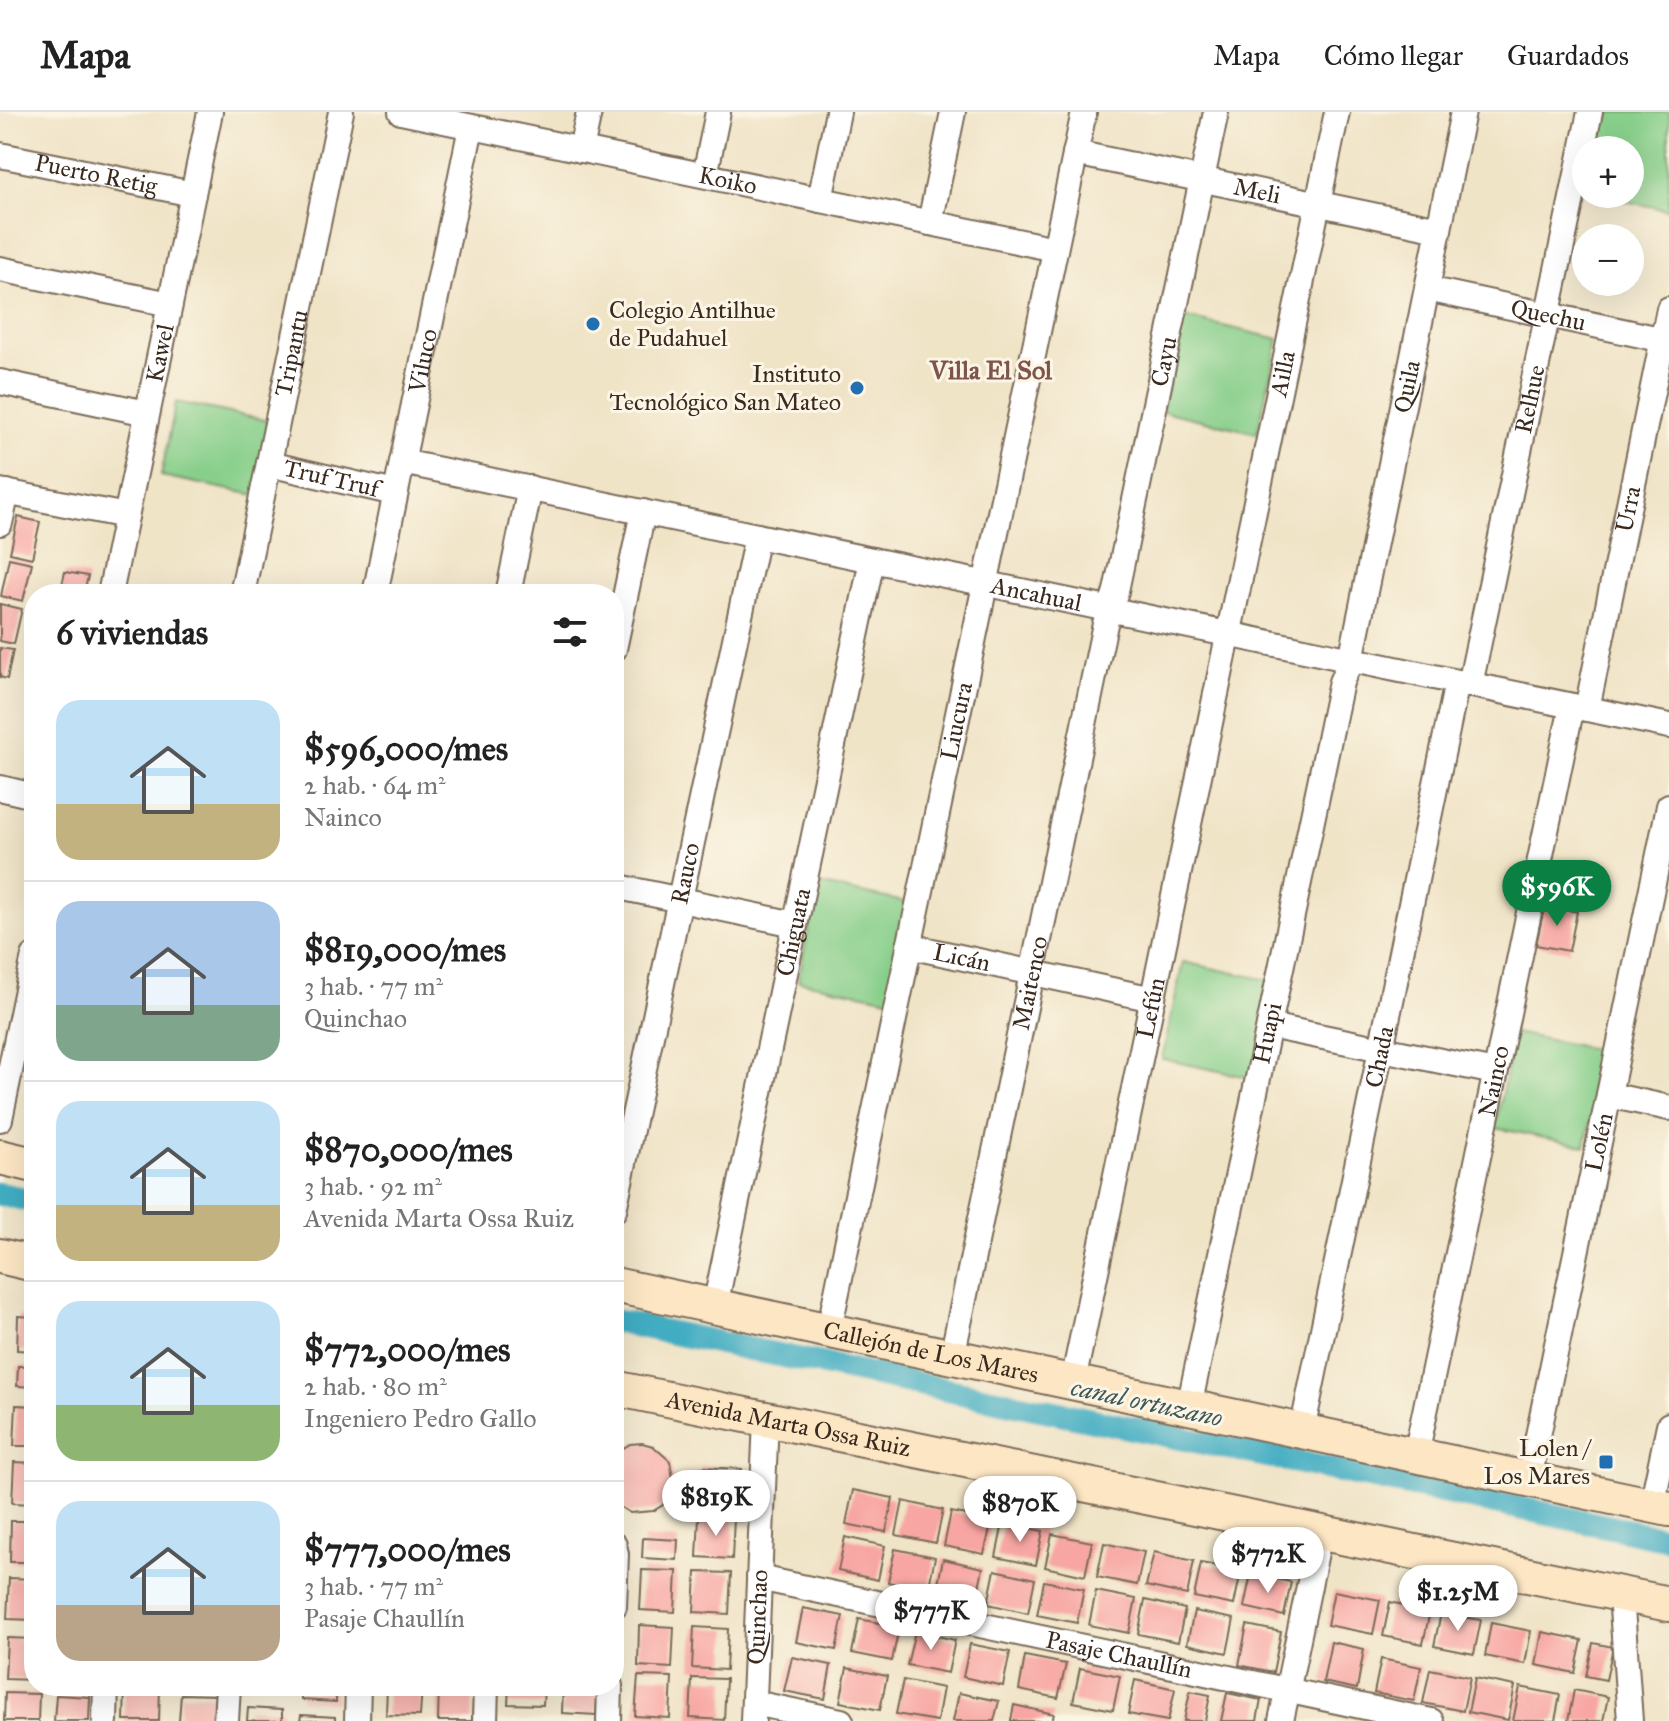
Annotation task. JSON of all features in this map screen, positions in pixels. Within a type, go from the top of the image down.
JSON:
[{"type":"street","name":"Kawel","points":[[112,584],[210,112]]},
{"type":"street","name":"Tripantu","points":[[244,584],[341,112]]},
{"type":"street","name":"Koiko","points":[[401,112],[464,121],[581,150],[1055,249]]},
{"type":"street","points":[[581,150],[589,112]]},
{"type":"street","points":[[705,175],[718,112]]},
{"type":"street","points":[[820,200],[838,112]]},
{"type":"street","points":[[930,223],[953,112]]},
{"type":"street","name":"Liucura","points":[[829,1330],[1084,112]]},
{"type":"street","name":"Cayu","points":[[1108,609],[1116,591],[1216,112]]},
{"type":"street","name":"Ailla","points":[[1230,635],[1337,112]]},
{"type":"street","name":"Quila","points":[[1351,660],[1463,112]]},
{"type":"street","name":"Relhue","points":[[1464,684],[1548,314],[1590,112]]},
{"type":"street","name":"Viluco","points":[[377,584],[464,121]]},
{"type":"street","name":"Meli","points":[[1075,153],[1439,229]]},
{"type":"street","name":"Puerto Retig","points":[[0,155],[193,194]]},
{"type":"street","points":[[0,269],[170,304]]},
{"type":"street","name":"Quechu","points":[[1427,289],[1666,340]]},
{"type":"street","name":"Urra","points":[[1579,708],[1666,340],[1669,309]]},
{"type":"street","points":[[0,382],[147,413]]},
{"type":"street","name":"Ancahual","points":[[402,462],[1669,726]]},
{"type":"street","name":"Truf Truf","points":[[269,464],[395,493]]},
{"type":"street","points":[[510,584],[530,488]]},
{"type":"street","points":[[0,523],[3,491],[126,516]]},
{"type":"street","points":[[624,602],[643,512]]},
{"type":"street","name":"Rauco","points":[[624,1164],[757,536]]},
{"type":"street","name":"Chiguata","points":[[715,1306],[872,560]]},
{"type":"street","name":"Maitenco","points":[[952,1357],[1108,609]]},
{"type":"street","name":"Lefún","points":[[1073,1382],[1230,635]]},
{"type":"street","name":"Huapi","points":[[1189,1407],[1341,682],[1351,660]]},
{"type":"street","name":"Chada","points":[[1302,1431],[1381,1049],[1464,684]]},
{"type":"street","name":"Nainco","points":[[1416,1455],[1495,1072],[1579,708]]},
{"type":"street","points":[[0,788],[24,794]]},
{"type":"street","name":"Lolén","points":[[1529,1479],[1669,806]]},
{"type":"street","points":[[624,888],[795,924]]},
{"type":"street","name":"Licán","points":[[909,946],[1153,999]]},
{"type":"street","points":[[0,1119],[24,1004]]},
{"type":"street","points":[[1269,1026],[1495,1072]]},
{"type":"street","points":[[1609,1095],[1669,1108]]},
{"type":"street","points":[[0,1157],[24,1163]]},
{"type":"street","points":[[0,1256],[24,1262]]},
{"type":"street","name":"Callejón de Los Mares","points":[[624,1287],[1661,1507]]},
{"type":"street","name":"Avenida Marta Ossa Ruiz","points":[[624,1390],[1669,1604]]},
{"type":"street","name":"Quinchao","points":[[753,1712],[766,1419]]},
{"type":"street","points":[[1661,1507],[1669,1425]]},
{"type":"street","points":[[1281,1721],[1320,1533]]},
{"type":"street","name":"Pasaje Chaullín","points":[[759,1578],[1431,1721]]},
{"type":"street","points":[[1621,1594],[1630,1721]]},
{"type":"street","points":[[105,1721],[106,1696]]},
{"type":"street","points":[[226,1721],[227,1696]]},
{"type":"street","points":[[357,1721],[358,1696]]},
{"type":"street","points":[[485,1721],[486,1696]]},
{"type":"street","points":[[609,1721],[610,1696]]},
{"type":"street","points":[[753,1712],[841,1721]]},
{"type":"green space","points":[[1604,112],[1669,112],[1669,210],[1644,205],[1644,136],[1599,136]]},
{"type":"green space","points":[[1184,317],[1279,339],[1257,433],[1162,411]]},
{"type":"green space","points":[[176,402],[270,421],[255,495],[161,476]]},
{"type":"green space","points":[[818,884],[910,903],[890,999],[798,981]]},
{"type":"green space","points":[[1183,962],[1273,981],[1252,1078],[1162,1059]]},
{"type":"green space","points":[[1514,1033],[1605,1051],[1585,1146],[1495,1128]]},
{"type":"building","points":[[18,517],[40,522],[32,558],[10,553]]},
{"type":"building","points":[[9,558],[32,563],[27,584],[24,584],[23,601],[1,596]]},
{"type":"building","points":[[65,572],[88,576],[86,584],[62,584]]},
{"type":"building","points":[[0,604],[22,609],[14,644],[0,641]]},
{"type":"building","points":[[0,648],[13,650],[7,679],[0,677]]},
{"type":"building","points":[[1545,905],[1577,912],[1569,951],[1536,945]]},
{"type":"building","points":[[18,1316],[24,1316],[24,1350],[17,1350]]},
{"type":"building","points":[[18,1366],[24,1366],[24,1386],[17,1386]]},
{"type":"building","points":[[16,1405],[24,1405],[24,1446],[14,1446]]},
{"type":"building","points":[[630,1444],[653,1446],[670,1461],[674,1484],[663,1505],[653,1511],[630,1513],[624,1509],[624,1448]]},
{"type":"building","points":[[14,1462],[24,1462],[24,1504],[12,1503]]},
{"type":"building","points":[[701,1467],[742,1469],[740,1503],[699,1501]]},
{"type":"building","points":[[853,1490],[893,1498],[886,1532],[846,1524]]},
{"type":"building","points":[[903,1501],[943,1510],[936,1543],[896,1535]]},
{"type":"building","points":[[951,1512],[992,1520],[984,1554],[944,1546]]},
{"type":"building","points":[[699,1517],[734,1518],[732,1559],[697,1557]]},
{"type":"building","points":[[11,1521],[24,1521],[24,1562],[10,1562]]},
{"type":"building","points":[[1003,1523],[1043,1531],[1036,1565],[996,1557]]},
{"type":"building","points":[[1052,1534],[1092,1542],[1085,1576],[1045,1567]]},
{"type":"building","points":[[845,1537],[885,1546],[878,1580],[838,1571]]},
{"type":"building","points":[[643,1538],[678,1540],[677,1560],[642,1558]]},
{"type":"building","points":[[1104,1543],[1144,1552],[1137,1585],[1097,1577]]},
{"type":"building","points":[[895,1549],[935,1557],[928,1591],[888,1582]]},
{"type":"building","points":[[1154,1552],[1194,1561],[1187,1595],[1146,1586]]},
{"type":"building","points":[[943,1559],[983,1568],[976,1602],[936,1593]]},
{"type":"building","points":[[1201,1563],[1241,1571],[1234,1605],[1194,1597]]},
{"type":"building","points":[[642,1570],[677,1571],[675,1612],[640,1610]]},
{"type":"building","points":[[995,1570],[1035,1579],[1028,1613],[988,1604]]},
{"type":"building","points":[[696,1572],[731,1573],[729,1614],[694,1612]]},
{"type":"building","points":[[1251,1574],[1291,1582],[1284,1616],[1244,1607]]},
{"type":"building","points":[[9,1578],[24,1579],[24,1620],[7,1619]]},
{"type":"building","points":[[1044,1581],[1084,1589],[1077,1623],[1037,1615]]},
{"type":"building","points":[[1096,1591],[1136,1599],[1129,1633],[1089,1625]]},
{"type":"building","points":[[1334,1591],[1380,1600],[1373,1634],[1327,1625]]},
{"type":"building","points":[[1145,1600],[1185,1609],[1178,1642],[1138,1634]]},
{"type":"building","points":[[1390,1602],[1430,1611],[1423,1644],[1383,1636]]},
{"type":"building","points":[[803,1608],[843,1616],[836,1650],[796,1642]]},
{"type":"building","points":[[1194,1611],[1234,1619],[1227,1653],[1187,1644]]},
{"type":"building","points":[[1441,1613],[1481,1620],[1474,1654],[1434,1646]]},
{"type":"building","points":[[859,1619],[899,1627],[892,1661],[852,1653]]},
{"type":"building","points":[[1491,1623],[1531,1631],[1525,1664],[1485,1656]]},
{"type":"building","points":[[639,1625],[674,1627],[672,1668],[638,1666]]},
{"type":"building","points":[[1247,1625],[1281,1632],[1273,1672],[1239,1665]]},
{"type":"building","points":[[694,1627],[728,1629],[726,1670],[692,1668]]},
{"type":"building","points":[[915,1631],[955,1640],[948,1673],[907,1665]]},
{"type":"building","points":[[1542,1632],[1582,1640],[1575,1673],[1536,1665]]},
{"type":"building","points":[[7,1638],[24,1639],[24,1680],[5,1679]]},
{"type":"building","points":[[1331,1642],[1364,1649],[1357,1689],[1323,1682]]},
{"type":"building","points":[[1593,1643],[1613,1647],[1606,1680],[1586,1676]]},
{"type":"building","points":[[970,1644],[1010,1652],[1003,1686],[963,1677]]},
{"type":"building","points":[[1025,1656],[1066,1664],[1058,1698],[1019,1690]]},
{"type":"building","points":[[792,1657],[831,1665],[825,1699],[784,1691]]},
{"type":"building","points":[[1381,1659],[1421,1667],[1414,1701],[1374,1693]]},
{"type":"building","points":[[847,1668],[887,1676],[880,1710],[840,1702]]},
{"type":"building","points":[[1080,1668],[1120,1676],[1113,1710],[1073,1702]]},
{"type":"building","points":[[1430,1669],[1470,1677],[1463,1711],[1423,1703]]},
{"type":"building","points":[[638,1676],[672,1677],[670,1718],[635,1716]]},
{"type":"building","points":[[692,1678],[726,1679],[724,1720],[690,1718]]},
{"type":"building","points":[[1475,1678],[1515,1686],[1508,1720],[1468,1712]]},
{"type":"building","points":[[903,1680],[943,1688],[937,1721],[896,1714]]},
{"type":"building","points":[[1135,1680],[1175,1689],[1168,1721],[1128,1714]]},
{"type":"building","points":[[1520,1687],[1560,1695],[1555,1721],[1513,1721]]},
{"type":"building","points":[[1574,1690],[1608,1697],[1603,1721],[1568,1721]]},
{"type":"building","points":[[1190,1691],[1210,1695],[1205,1721],[1184,1721]]},
{"type":"building","points":[[5,1693],[39,1696],[38,1721],[4,1721]]},
{"type":"building","points":[[959,1693],[999,1701],[994,1721],[953,1721]]},
{"type":"building","points":[[1227,1693],[1261,1700],[1257,1721],[1221,1721]]},
{"type":"building","points":[[56,1696],[90,1697],[89,1721],[54,1721]]},
{"type":"building","points":[[125,1696],[160,1696],[159,1721],[124,1721]]},
{"type":"building","points":[[181,1696],[215,1696],[214,1721],[179,1721]]},
{"type":"building","points":[[301,1696],[336,1696],[336,1702],[301,1700]]},
{"type":"building","points":[[387,1696],[421,1696],[420,1716],[386,1715]]},
{"type":"building","points":[[439,1696],[473,1696],[472,1721],[438,1721]]},
{"type":"building","points":[[508,1696],[543,1696],[543,1705],[508,1704]]},
{"type":"building","points":[[563,1696],[597,1696],[596,1715],[562,1713]]},
{"type":"building","points":[[1014,1705],[1054,1714],[1052,1721],[1011,1721]]},
{"type":"building","points":[[248,1708],[282,1710],[282,1721],[247,1721]]},
{"type":"building","points":[[301,1715],[335,1717],[335,1721],[300,1721]]},
{"type":"waterway","name":"canal ortuzano","points":[[0,1194],[24,1199]]},
{"type":"waterway","name":"canal ortuzano","points":[[624,1323],[1669,1539]]},
{"type":"place","name":"Colegio Antilhue de Pudahuel","points":[[593,324]]},
{"type":"place","name":"Instituto Tecnológico San Mateo","points":[[857,388]]},
{"type":"place","name":"Lolen / Los Mares","points":[[1606,1462]]},
{"type":"district","name":"Villa El Sol","points":[[991,370]]}]
